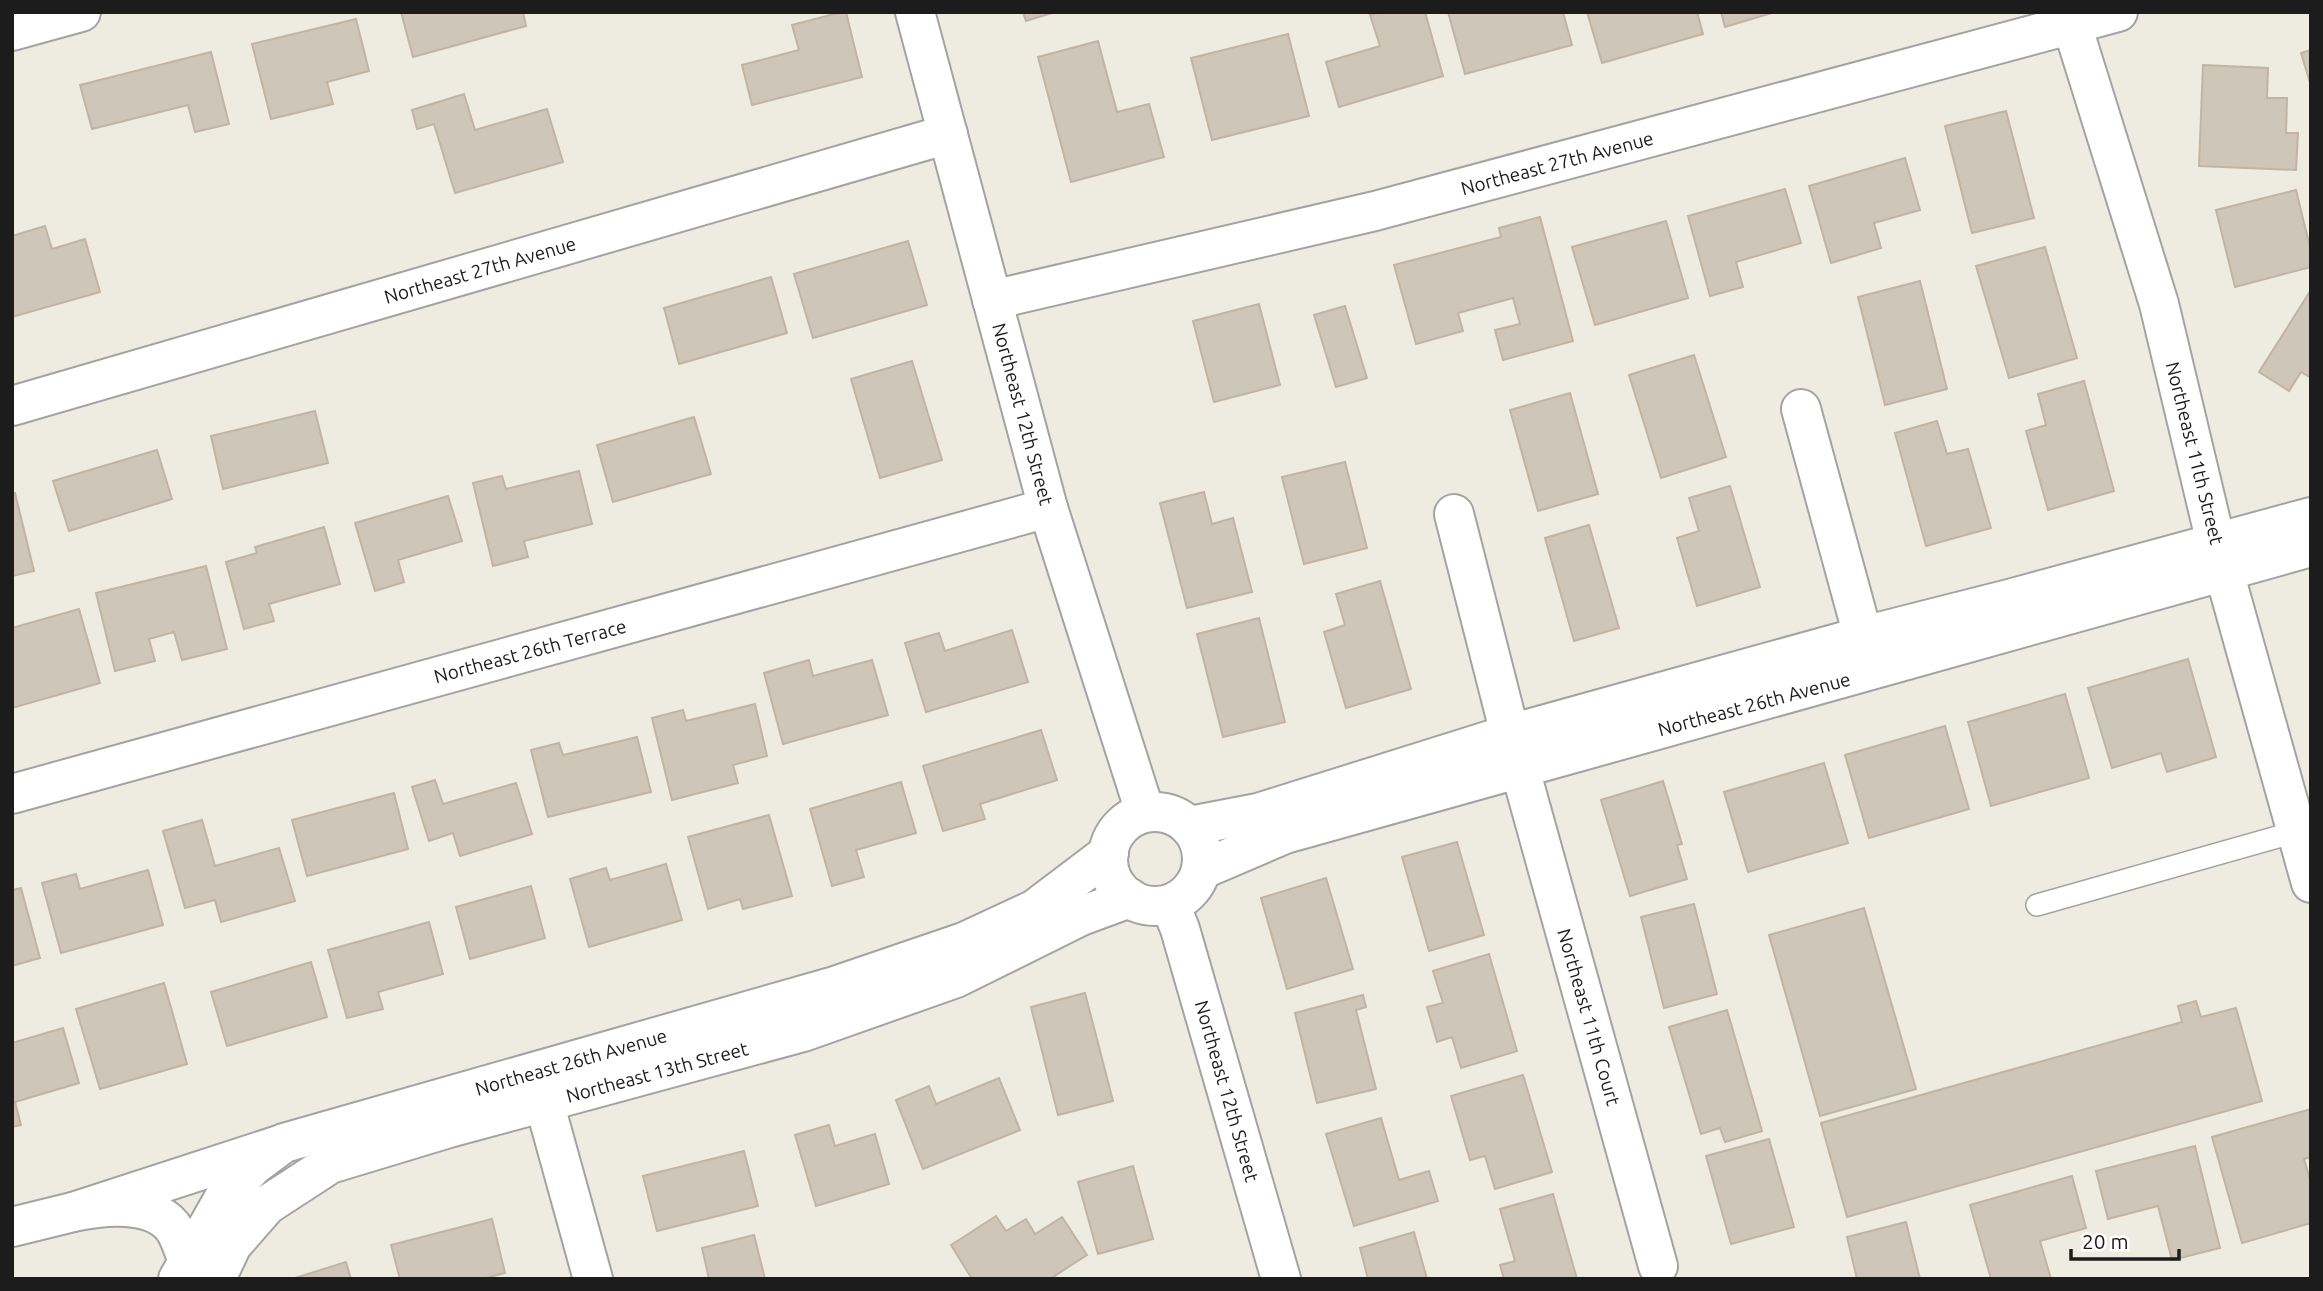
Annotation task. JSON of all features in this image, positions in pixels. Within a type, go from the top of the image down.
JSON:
[{"type":"street","points":[[12,31],[80,12]]},
{"type":"street","name":"Northeast 12th Street","points":[[915,12],[1048,508],[1145,812]]},
{"type":"street","name":"Northeast 27th Avenue","points":[[992,300],[1375,211],[2118,12]]},
{"type":"street","name":"Northeast 11th Street","points":[[2072,24],[2159,304],[2220,557],[2311,883]]},
{"type":"street","name":"Northeast 27th Avenue","points":[[12,406],[947,134]]},
{"type":"street","points":[[1801,409],[1863,636]]},
{"type":"street","name":"Northeast 26th Terrace","points":[[12,794],[1048,508]]},
{"type":"street","points":[[1454,514],[1515,751]]},
{"type":"street","name":"Northeast 26th Avenue","points":[[1190,826],[1258,813],[1515,751],[1843,680],[2220,557],[2311,517]]},
{"type":"street","name":"Northeast 26th Avenue","points":[[1201,870],[1285,834],[1515,751],[1863,636],[2009,599],[2220,557],[2311,547]]},
{"type":"street","name":"Northeast 11th Court","points":[[1515,751],[1658,1266]]},
{"type":"street","points":[[1145,812],[1169,814],[1190,826],[1198,839],[1202,854],[1201,870],[1195,884],[1185,896],[1170,904],[1153,906],[1137,902],[1122,892],[1112,878],[1108,862],[1110,845],[1117,830],[1129,819],[1145,812]]},
{"type":"street","name":"Northeast 26th Avenue","points":[[12,1227],[73,1212],[284,1143],[835,986],[964,942],[1035,909],[1109,853]]},
{"type":"street","name":"Northeast 13th Street","points":[[194,1273],[232,1245],[267,1205],[330,1164],[857,1015],[956,978],[1081,916],[1130,898]]},
{"type":"street","name":"Northeast 12th Street","points":[[1170,904],[1180,929],[1281,1279]]},
{"type":"street","points":[[544,1102],[593,1279]]},
{"type":"street","points":[[194,1273],[225,1196],[253,1166],[284,1143]]},
{"type":"street","points":[[73,1212],[99,1206],[146,1210],[162,1218],[172,1227],[194,1273]]},
{"type":"lane","points":[[2037,905],[2295,832]]},
{"type":"building","points":[[401,12],[523,12],[526,26],[413,57]]},
{"type":"building","points":[[846,12],[862,77],[752,105],[742,65],[799,50],[792,25]]},
{"type":"building","points":[[1023,12],[1055,12],[1026,21]]},
{"type":"building","points":[[1381,12],[1425,12],[1443,76],[1339,107],[1326,62],[1380,46],[1370,15]]},
{"type":"building","points":[[1448,12],[1563,12],[1572,45],[1465,74]]},
{"type":"building","points":[[1587,12],[1697,12],[1703,34],[1602,63]]},
{"type":"building","points":[[1721,12],[1775,12],[1725,27]]},
{"type":"building","points":[[356,19],[369,71],[327,82],[333,104],[271,119],[252,44]]},
{"type":"building","points":[[1288,34],[1309,116],[1212,140],[1191,58]]},
{"type":"building","points":[[1098,41],[1117,112],[1149,104],[1164,157],[1071,182],[1038,57]]},
{"type":"building","points":[[2311,50],[2311,86],[2301,53]]},
{"type":"building","points":[[211,52],[229,124],[195,132],[188,105],[92,129],[80,85]]},
{"type":"building","points":[[2203,65],[2268,68],[2267,98],[2287,98],[2286,133],[2298,133],[2296,170],[2199,166]]},
{"type":"building","points":[[464,94],[475,130],[547,109],[563,162],[455,193],[434,124],[417,129],[412,110]]},
{"type":"building","points":[[2006,111],[2034,218],[1972,233],[1945,126]]},
{"type":"building","points":[[1905,158],[1920,210],[1874,223],[1881,248],[1831,263],[1809,186]]},
{"type":"building","points":[[1785,189],[1801,243],[1736,262],[1743,287],[1710,296],[1688,216]]},
{"type":"building","points":[[2296,190],[2311,251],[2311,267],[2235,287],[2216,210]]},
{"type":"building","points":[[1540,217],[1573,341],[1503,360],[1495,330],[1520,324],[1513,298],[1458,313],[1463,331],[1416,344],[1394,265],[1501,237],[1499,228]]},
{"type":"building","points":[[1666,221],[1688,298],[1595,325],[1572,247]]},
{"type":"building","points":[[45,226],[52,249],[85,239],[100,292],[12,317],[12,236]]},
{"type":"building","points":[[908,241],[927,305],[813,338],[794,274]]},
{"type":"building","points":[[2045,247],[2077,358],[2009,378],[1976,266]]},
{"type":"building","points":[[771,277],[787,333],[679,364],[664,308]]},
{"type":"building","points":[[1920,281],[1947,389],[1885,405],[1858,297]]},
{"type":"building","points":[[2311,290],[2311,378],[2301,372],[2289,391],[2259,372]]},
{"type":"building","points":[[1259,304],[1280,385],[1214,402],[1193,321]]},
{"type":"building","points":[[1345,306],[1367,378],[1336,387],[1314,315]]},
{"type":"building","points":[[1694,355],[1726,457],[1661,478],[1629,375]]},
{"type":"building","points":[[912,361],[942,460],[880,478],[851,379]]},
{"type":"building","points":[[2084,381],[2114,491],[2048,510],[2026,431],[2046,425],[2038,394]]},
{"type":"building","points":[[1570,393],[1598,494],[1538,511],[1510,410]]},
{"type":"building","points":[[315,411],[328,463],[223,489],[211,436]]},
{"type":"building","points":[[694,417],[711,474],[613,502],[597,445]]},
{"type":"building","points":[[1937,421],[1947,454],[1968,449],[1991,528],[1926,546],[1895,433]]},
{"type":"building","points":[[157,450],[172,499],[69,531],[53,481]]},
{"type":"building","points":[[1345,462],[1367,548],[1304,564],[1282,477]]},
{"type":"building","points":[[579,471],[592,524],[524,541],[528,557],[493,566],[473,483],[502,476],[506,489]]},
{"type":"building","points":[[1730,486],[1760,587],[1697,606],[1677,538],[1699,531],[1689,498]]},
{"type":"building","points":[[1204,492],[1212,524],[1233,518],[1252,592],[1187,608],[1160,503]]},
{"type":"building","points":[[15,493],[34,571],[12,576],[12,494]]},
{"type":"building","points":[[448,496],[462,541],[398,560],[404,582],[375,591],[355,523]]},
{"type":"building","points":[[1589,525],[1619,628],[1574,641],[1545,538]]},
{"type":"building","points":[[324,527],[340,584],[269,604],[274,621],[244,629],[226,562],[257,553],[255,547]]},
{"type":"building","points":[[206,566],[227,649],[182,660],[174,632],[149,639],[155,661],[115,671],[96,593]]},
{"type":"building","points":[[1380,581],[1411,689],[1346,708],[1324,632],[1345,625],[1336,594]]},
{"type":"building","points":[[79,609],[100,683],[12,708],[12,628]]},
{"type":"building","points":[[1259,618],[1285,722],[1223,737],[1197,634]]},
{"type":"building","points":[[1012,630],[1028,682],[926,712],[905,643],[939,633],[945,651]]},
{"type":"building","points":[[2188,659],[2216,757],[2167,772],[2161,753],[2112,768],[2088,688]]},
{"type":"building","points":[[809,660],[813,676],[872,660],[888,715],[783,744],[764,673]]},
{"type":"building","points":[[2065,694],[2089,778],[1991,806],[1968,722]]},
{"type":"building","points":[[755,704],[767,756],[733,765],[738,783],[672,800],[652,718],[683,710],[686,721]]},
{"type":"building","points":[[1945,726],[1969,809],[1869,838],[1845,755]]},
{"type":"building","points":[[1041,730],[1057,780],[980,804],[985,819],[943,831],[923,766]]},
{"type":"building","points":[[637,737],[651,792],[548,817],[531,750],[559,743],[563,755]]},
{"type":"building","points":[[1824,763],[1848,843],[1748,872],[1724,792]]},
{"type":"building","points":[[435,780],[443,804],[516,783],[532,834],[460,856],[453,833],[429,841],[412,787]]},
{"type":"building","points":[[1663,781],[1682,844],[1677,845],[1687,879],[1630,896],[1601,800]]},
{"type":"building","points":[[901,782],[916,833],[856,850],[864,877],[832,886],[810,809]]},
{"type":"building","points":[[394,793],[408,849],[307,876],[292,820]]},
{"type":"building","points":[[769,815],[792,896],[743,909],[740,899],[708,909],[688,837]]},
{"type":"building","points":[[202,820],[215,866],[279,848],[295,901],[221,922],[215,900],[185,908],[163,831]]},
{"type":"building","points":[[1457,842],[1484,935],[1429,951],[1402,857]]},
{"type":"building","points":[[666,864],[682,920],[589,947],[570,879],[606,868],[610,880]]},
{"type":"building","points":[[148,870],[163,925],[61,953],[42,883],[76,874],[80,889]]},
{"type":"building","points":[[1326,878],[1353,969],[1287,989],[1261,898]]},
{"type":"building","points":[[531,886],[545,938],[470,959],[456,907]]},
{"type":"building","points":[[21,888],[40,958],[12,966],[12,890]]},
{"type":"building","points":[[1694,904],[1717,994],[1664,1008],[1641,917]]},
{"type":"building","points":[[1864,908],[1916,1089],[1820,1116],[1769,935]]},
{"type":"building","points":[[429,922],[443,974],[378,992],[383,1009],[347,1018],[328,950]]},
{"type":"building","points":[[1489,954],[1517,1051],[1461,1068],[1452,1037],[1437,1042],[1427,1007],[1443,1003],[1433,971]]},
{"type":"building","points":[[311,962],[327,1017],[227,1046],[211,992]]},
{"type":"building","points":[[164,983],[187,1064],[100,1089],[76,1009]]},
{"type":"building","points":[[1085,993],[1113,1101],[1058,1115],[1031,1007]]},
{"type":"building","points":[[1363,995],[1366,1007],[1356,1010],[1376,1089],[1317,1103],[1295,1013]]},
{"type":"building","points":[[2196,1001],[2201,1017],[2236,1008],[2262,1101],[1847,1217],[1821,1123],[2182,1022],[2178,1006]]},
{"type":"building","points":[[1727,1010],[1762,1131],[1725,1142],[1720,1128],[1701,1134],[1669,1027]]},
{"type":"building","points":[[63,1028],[79,1083],[15,1102],[21,1125],[12,1127],[12,1043]]},
{"type":"building","points":[[1523,1075],[1552,1172],[1495,1189],[1485,1156],[1470,1160],[1451,1096]]},
{"type":"building","points":[[999,1078],[1020,1130],[923,1169],[896,1100],[929,1086],[936,1104]]},
{"type":"building","points":[[2311,1109],[2311,1157],[2304,1159],[2311,1183],[2311,1223],[2242,1243],[2212,1137]]},
{"type":"building","points":[[1381,1118],[1399,1180],[1429,1171],[1438,1201],[1354,1226],[1326,1134]]},
{"type":"building","points":[[829,1125],[835,1146],[875,1134],[889,1184],[816,1206],[795,1135]]},
{"type":"building","points":[[1769,1139],[1794,1227],[1731,1244],[1706,1156]]},
{"type":"building","points":[[2195,1146],[2220,1248],[2172,1260],[2158,1206],[2108,1219],[2096,1171]]},
{"type":"building","points":[[744,1151],[758,1206],[657,1231],[643,1176]]},
{"type":"building","points":[[1133,1166],[1153,1239],[1098,1254],[1078,1182]]},
{"type":"building","points":[[2072,1176],[2086,1228],[2040,1241],[2051,1279],[1991,1279],[1970,1205]]},
{"type":"building","points":[[1553,1194],[1577,1279],[1504,1279],[1500,1265],[1515,1261],[1500,1209]]},
{"type":"building","points":[[996,1216],[1006,1231],[1026,1219],[1035,1234],[1062,1217],[1087,1255],[1050,1279],[972,1279],[951,1245]]},
{"type":"building","points":[[492,1219],[505,1273],[482,1279],[400,1279],[391,1245]]},
{"type":"building","points":[[1906,1222],[1920,1279],[1857,1279],[1847,1237]]},
{"type":"building","points":[[1414,1232],[1427,1279],[1368,1279],[1360,1248]]},
{"type":"building","points":[[754,1235],[765,1279],[709,1279],[702,1248]]},
{"type":"building","points":[[346,1262],[351,1279],[295,1279],[295,1278]]}]
